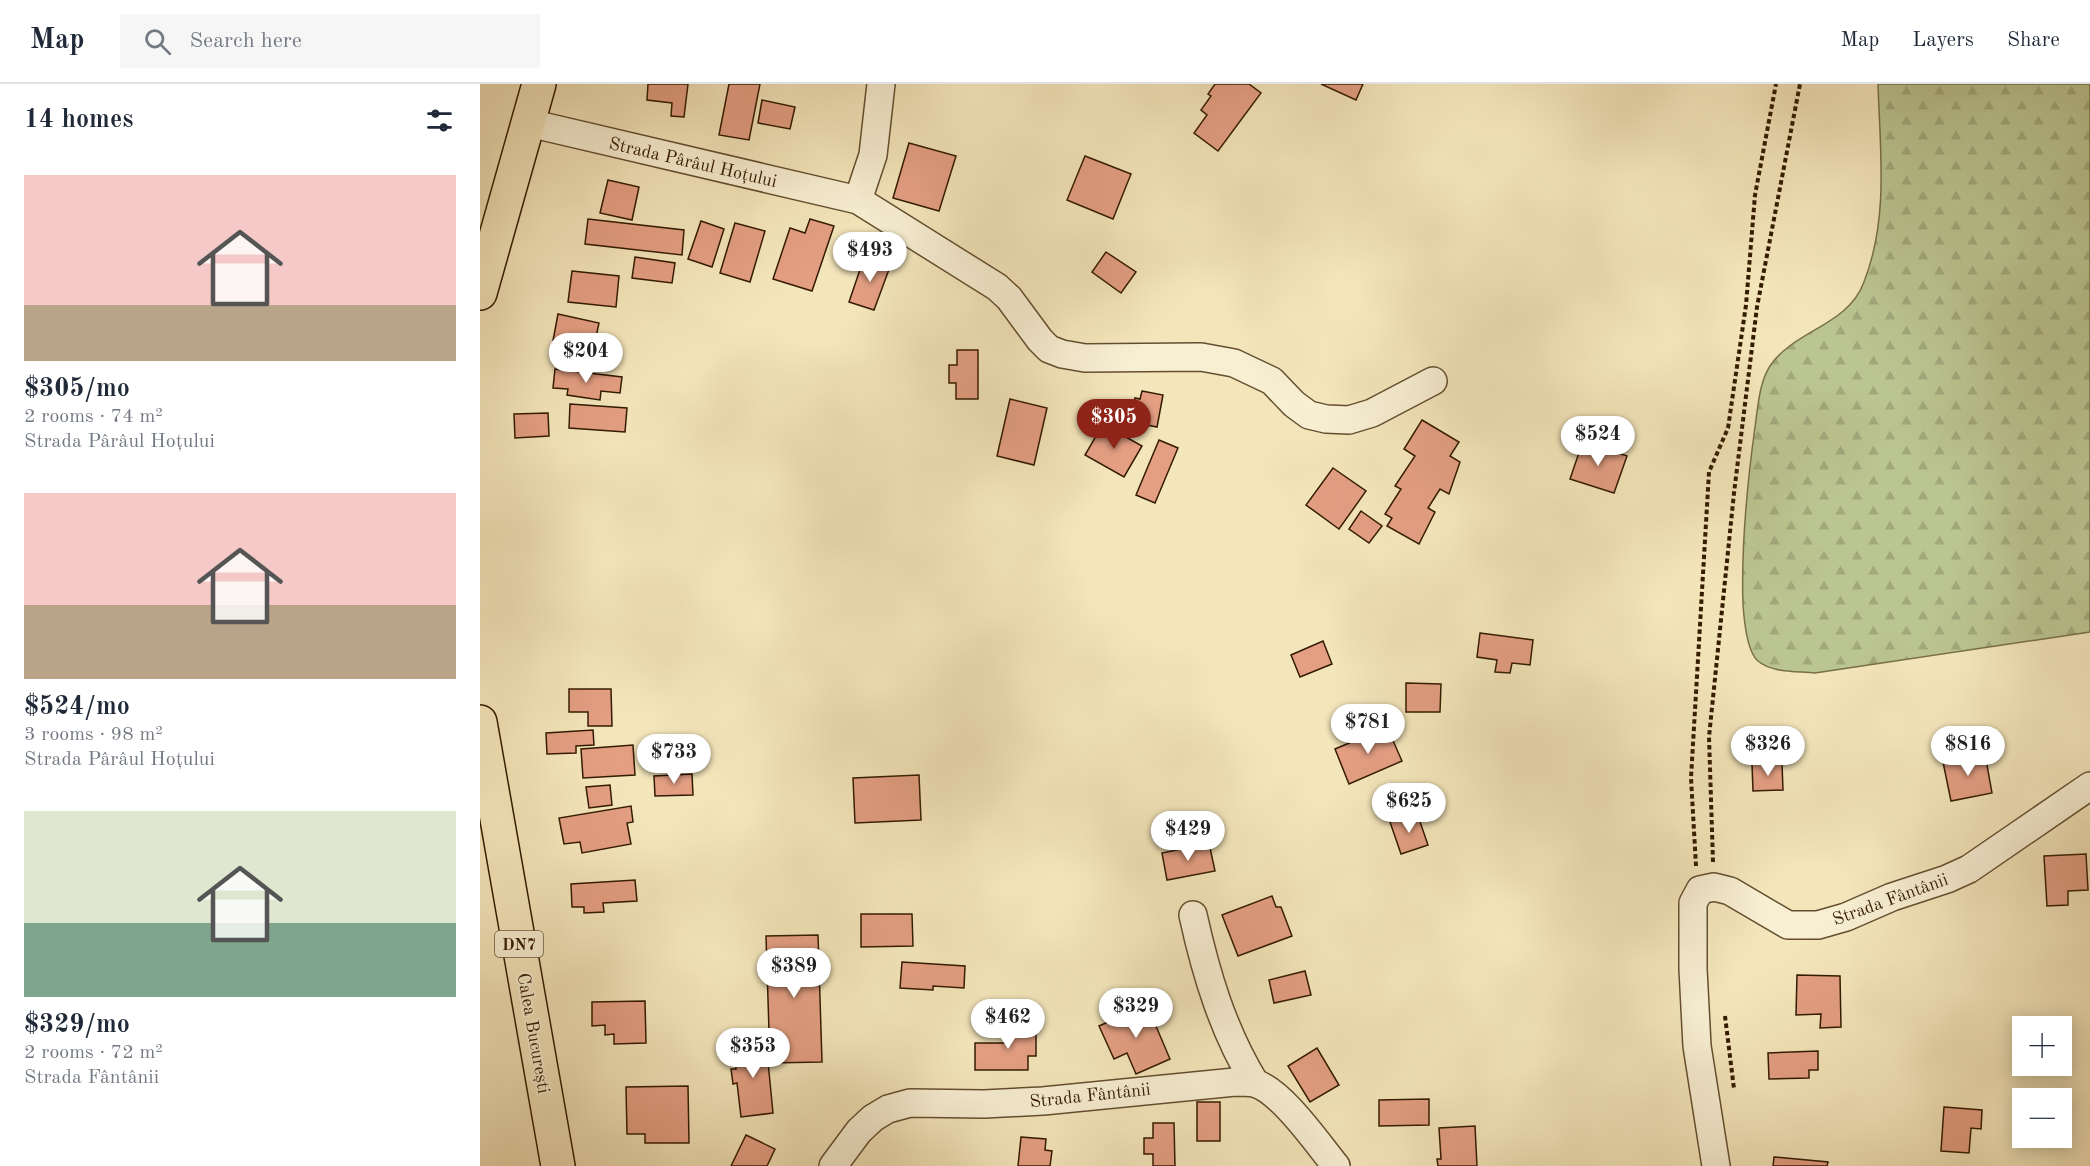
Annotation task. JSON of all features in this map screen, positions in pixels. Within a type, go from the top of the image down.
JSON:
[{"type":"highway","points":[[480,293],[539,84]]},
{"type":"highway","name":"Calea București","points":[[480,722],[558,1166]]},
{"type":"street","points":[[858,200],[873,155],[881,84]]},
{"type":"street","name":"Strada Pârâul Hoțului","points":[[529,123],[858,200],[997,287],[1009,298],[1040,340],[1049,349],[1062,354],[1085,358],[1201,357],[1234,363],[1272,381],[1294,404],[1309,415],[1326,419],[1349,420],[1372,413],[1433,381]]},
{"type":"street","name":"Strada Fântânii","points":[[1707,889],[1730,891],[1788,925],[1818,925],[1846,917],[1892,897],[1947,879],[1969,869],[2090,786]]},
{"type":"street","points":[[1707,889],[1693,903],[1693,969],[1697,1046],[1716,1166]]},
{"type":"street","points":[[1193,915],[1205,967],[1220,1014],[1239,1058],[1255,1083],[1269,1090],[1285,1105],[1336,1166]]},
{"type":"street","name":"Strada Fântânii","points":[[833,1166],[859,1131],[873,1118],[888,1109],[910,1103],[984,1104],[1043,1101],[1216,1082],[1255,1083]]},
{"type":"path","points":[[1707,889],[1694,854],[1691,778],[1709,472],[1728,428],[1746,305],[1755,195],[1776,84]]},
{"type":"path","points":[[1707,889],[1709,736],[1734,494],[1757,307],[1800,84]]},
{"type":"path","points":[[1724,1011],[1734,1092]]},
{"type":"green space","points":[[1878,84],[2090,84],[2090,632],[1815,673],[1777,670],[1764,665],[1754,657],[1747,635],[1743,605],[1745,516],[1760,395],[1766,373],[1780,354],[1846,309],[1864,282],[1872,258],[1880,209]]},
{"type":"building","points":[[648,84],[688,84],[684,117],[671,116],[672,103],[647,100]]},
{"type":"building","points":[[729,84],[760,84],[749,140],[719,135]]},
{"type":"building","points":[[1215,84],[1249,84],[1261,93],[1218,151],[1194,133],[1207,115],[1201,110],[1211,96],[1208,94]]},
{"type":"building","points":[[1321,84],[1363,84],[1356,100]]},
{"type":"building","points":[[762,100],[795,107],[790,129],[758,123]]},
{"type":"building","points":[[909,143],[956,156],[939,211],[893,198]]},
{"type":"building","points":[[1085,156],[1131,174],[1113,219],[1067,200]]},
{"type":"building","points":[[608,180],[639,187],[632,220],[600,213]]},
{"type":"building","points":[[588,219],[684,230],[682,255],[585,244]]},
{"type":"building","points":[[810,219],[834,226],[812,291],[773,279],[790,228],[805,233]]},
{"type":"building","points":[[701,221],[724,229],[712,267],[688,259]]},
{"type":"building","points":[[735,223],[765,231],[750,282],[720,273]]},
{"type":"building","points":[[1106,252],[1136,272],[1121,293],[1092,272]]},
{"type":"building","points":[[865,255],[891,264],[874,310],[849,302]]},
{"type":"building","points":[[635,257],[675,263],[672,283],[632,278]]},
{"type":"building","points":[[572,271],[619,276],[616,307],[568,302]]},
{"type":"building","points":[[558,314],[599,323],[592,355],[552,346]]},
{"type":"building","points":[[957,350],[978,350],[978,399],[956,399],[956,383],[949,383],[949,365],[957,365]]},
{"type":"building","points":[[555,369],[622,377],[620,393],[601,391],[600,400],[567,395],[568,389],[553,388]]},
{"type":"building","points":[[1142,391],[1163,395],[1157,427],[1137,423],[1139,413],[1132,412],[1135,398],[1140,399]]},
{"type":"building","points":[[1010,399],[1047,408],[1034,465],[997,456]]},
{"type":"building","points":[[570,404],[627,408],[625,432],[569,428]]},
{"type":"building","points":[[548,413],[549,436],[515,438],[514,414]]},
{"type":"building","points":[[1422,420],[1459,442],[1450,456],[1460,462],[1449,494],[1440,489],[1428,508],[1435,512],[1419,544],[1387,526],[1392,518],[1385,514],[1401,489],[1395,486],[1415,456],[1404,449]]},
{"type":"building","points":[[1103,424],[1142,446],[1124,477],[1085,455]]},
{"type":"building","points":[[1159,440],[1178,448],[1155,503],[1136,495]]},
{"type":"building","points":[[1583,441],[1627,456],[1614,493],[1570,479]]},
{"type":"building","points":[[1333,468],[1366,491],[1339,529],[1306,505]]},
{"type":"building","points":[[1361,511],[1382,526],[1369,543],[1349,529]]},
{"type":"building","points":[[1480,633],[1533,640],[1530,665],[1512,663],[1510,673],[1495,672],[1497,660],[1477,657]]},
{"type":"building","points":[[1323,641],[1332,664],[1300,677],[1291,655]]},
{"type":"building","points":[[1406,683],[1441,684],[1440,712],[1406,712]]},
{"type":"building","points":[[569,689],[611,689],[612,726],[588,726],[588,712],[569,712]]},
{"type":"building","points":[[1387,727],[1402,761],[1349,784],[1335,749]]},
{"type":"building","points":[[593,730],[594,745],[576,746],[576,753],[547,754],[546,733]]},
{"type":"building","points":[[633,745],[635,775],[583,778],[581,749]]},
{"type":"building","points":[[1985,754],[1992,793],[1951,801],[1943,762]]},
{"type":"building","points":[[1782,763],[1783,790],[1753,791],[1752,764]]},
{"type":"building","points":[[692,774],[693,795],[655,796],[654,776]]},
{"type":"building","points":[[919,775],[921,820],[855,823],[853,778]]},
{"type":"building","points":[[610,785],[612,805],[589,808],[586,787]]},
{"type":"building","points":[[631,806],[633,822],[627,823],[631,844],[582,853],[580,842],[564,844],[559,818]]},
{"type":"building","points":[[1417,813],[1428,845],[1401,854],[1390,822]]},
{"type":"building","points":[[1209,843],[1215,871],[1167,880],[1162,853]]},
{"type":"building","points":[[2086,854],[2088,890],[2068,891],[2068,905],[2047,906],[2044,856]]},
{"type":"building","points":[[635,880],[637,901],[603,903],[604,912],[584,913],[584,907],[572,907],[571,884]]},
{"type":"building","points":[[1272,896],[1276,907],[1281,907],[1292,936],[1238,956],[1222,915]]},
{"type":"building","points":[[861,914],[912,914],[913,946],[861,947]]},
{"type":"building","points":[[818,935],[822,1062],[770,1063],[766,936]]},
{"type":"building","points":[[902,962],[965,966],[964,988],[933,986],[933,990],[900,988]]},
{"type":"building","points":[[1305,971],[1311,995],[1274,1003],[1269,980]]},
{"type":"building","points":[[1797,975],[1840,976],[1841,1027],[1820,1028],[1821,1014],[1796,1015]]},
{"type":"building","points":[[645,1001],[646,1043],[614,1044],[614,1034],[605,1035],[605,1025],[592,1026],[592,1002]]},
{"type":"building","points":[[1147,1005],[1170,1059],[1136,1074],[1127,1053],[1114,1059],[1099,1026]]},
{"type":"building","points":[[1006,1025],[1036,1025],[1036,1056],[1028,1056],[1028,1070],[975,1070],[975,1043],[1006,1043]]},
{"type":"building","points":[[766,1041],[773,1113],[741,1117],[737,1083],[733,1084],[731,1069],[736,1069],[734,1044]]},
{"type":"building","points":[[1317,1048],[1339,1085],[1310,1102],[1288,1066]]},
{"type":"building","points":[[1818,1051],[1818,1070],[1809,1070],[1809,1078],[1769,1079],[1768,1053]]},
{"type":"building","points":[[688,1086],[689,1143],[645,1143],[645,1134],[627,1134],[626,1087]]},
{"type":"building","points":[[1429,1099],[1429,1125],[1379,1126],[1379,1100]]},
{"type":"building","points":[[1197,1102],[1220,1102],[1220,1141],[1197,1141]]},
{"type":"building","points":[[1944,1107],[1982,1110],[1981,1129],[1971,1128],[1969,1153],[1941,1151]]},
{"type":"building","points":[[1153,1123],[1174,1123],[1175,1166],[1153,1166],[1153,1154],[1144,1154],[1144,1138],[1153,1138]]},
{"type":"building","points":[[1475,1126],[1477,1166],[1438,1166],[1437,1159],[1441,1159],[1439,1128]]},
{"type":"building","points":[[746,1135],[775,1149],[767,1166],[731,1166]]},
{"type":"building","points":[[1021,1137],[1046,1139],[1045,1150],[1052,1151],[1050,1166],[1018,1166]]},
{"type":"building","points":[[1774,1157],[1828,1162],[1827,1166],[1773,1166]]}]
